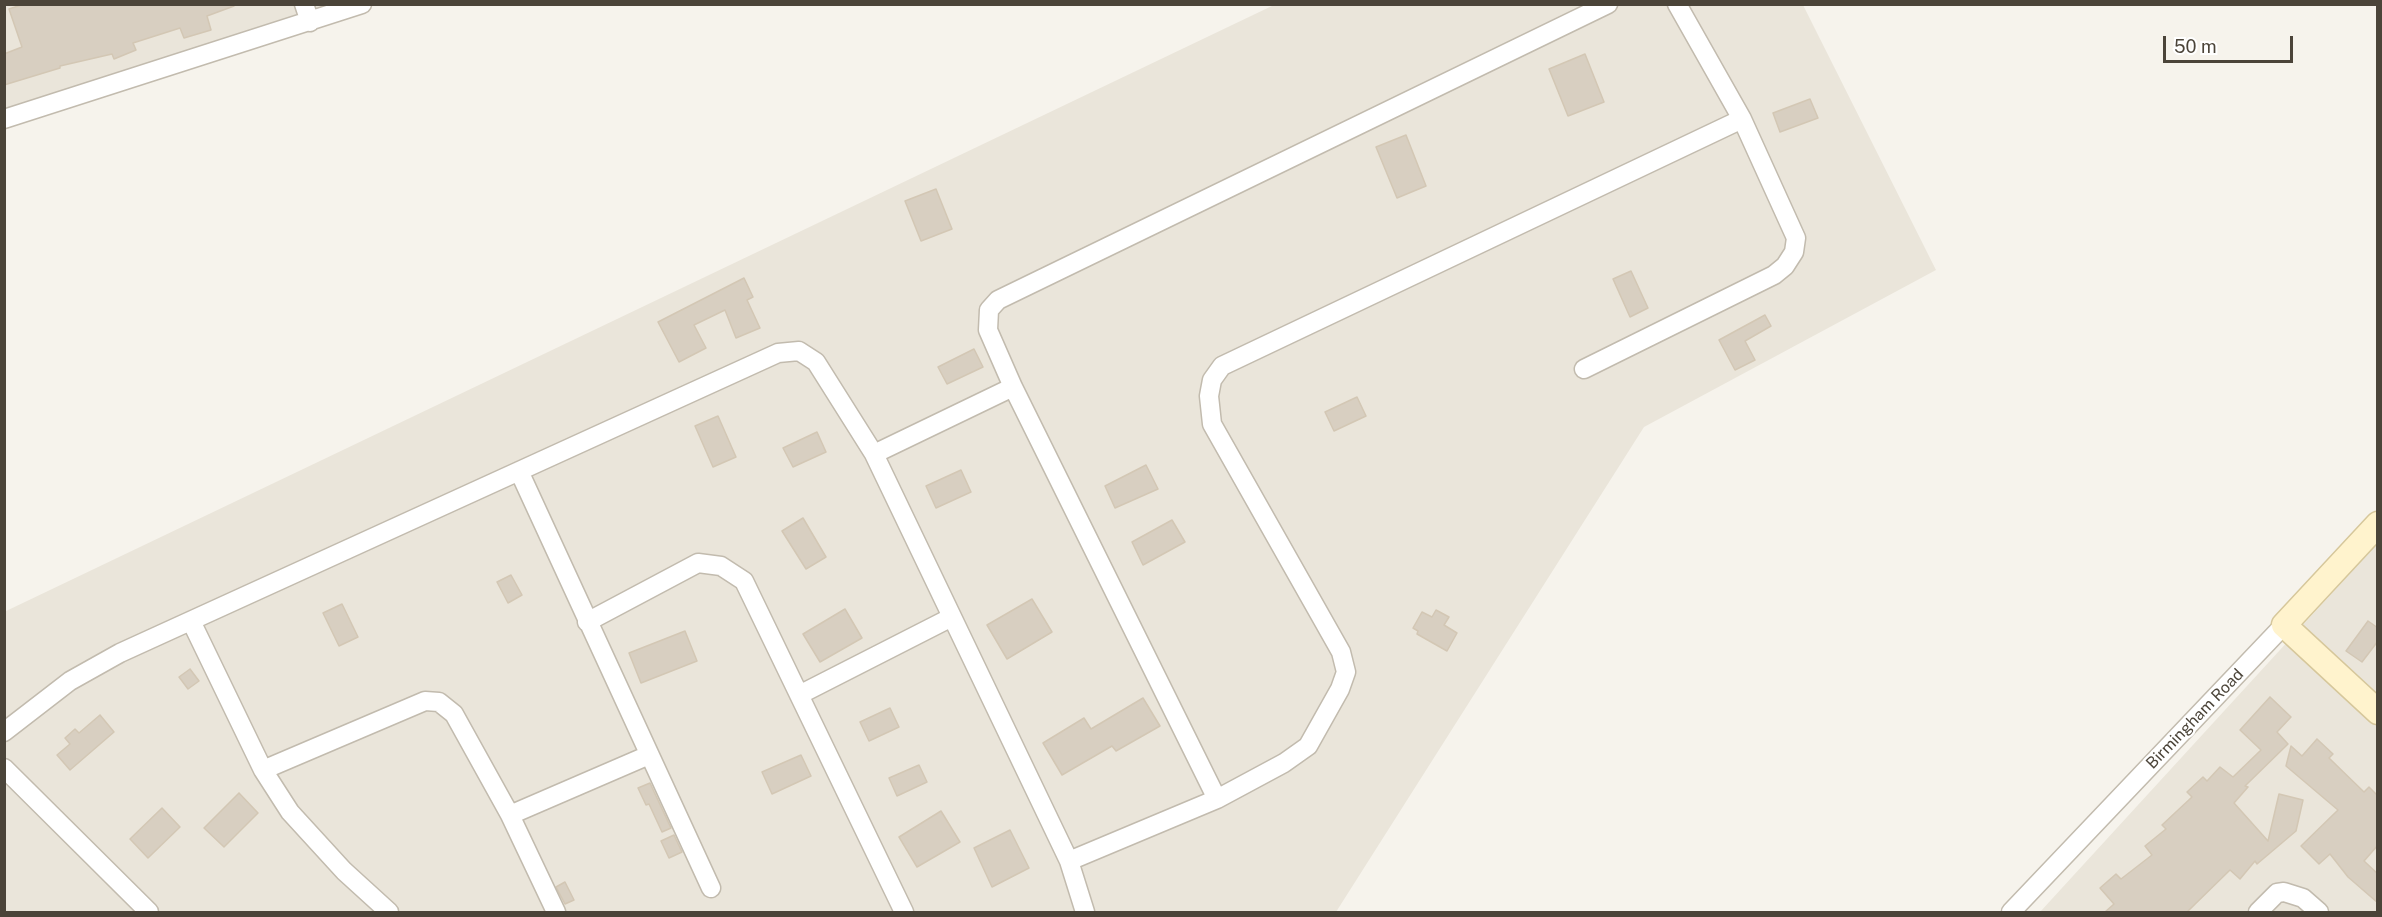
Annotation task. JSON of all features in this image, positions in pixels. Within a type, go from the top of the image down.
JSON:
[{"type":"street","points":[[304,4],[310,22]]},
{"type":"street","points":[[4,119],[362,4]]},
{"type":"street","points":[[1217,799],[1013,387],[988,330],[989,310],[998,300],[1608,4]]},
{"type":"street","points":[[1584,369],[1774,275],[1794,252],[1796,238],[1742,119],[1677,4]]},
{"type":"street","points":[[1070,861],[1217,799],[1284,763],[1308,746],[1340,689],[1346,672],[1341,652],[1212,424],[1209,396],[1212,380],[1222,366],[1742,119]]},
{"type":"street","points":[[4,732],[70,681],[120,653],[778,352],[799,351],[816,362],[874,454],[1070,861],[1085,912]]},
{"type":"street","points":[[874,454],[1013,387]]},
{"type":"street","points":[[519,471],[711,888]]},
{"type":"street","name":"Birmingham Road","points":[[2011,912],[2378,524]]},
{"type":"street","points":[[587,622],[698,563],[721,566],[744,581],[904,912]]},
{"type":"street","points":[[799,695],[952,617]]},
{"type":"street","points":[[192,621],[263,771],[290,812],[344,871],[388,912]]},
{"type":"street","points":[[2284,625],[2378,712]]},
{"type":"street","points":[[263,771],[425,701],[439,702],[454,714],[510,815],[556,912]]},
{"type":"street","points":[[510,815],[649,755]]},
{"type":"street","points":[[4,768],[149,912]]},
{"type":"street","points":[[2258,912],[2277,893],[2284,892],[2304,898],[2319,912]]},
{"type":"shaded area","points":[[5,5],[341,5],[5,110]]},
{"type":"shaded area","points":[[1274,5],[1803,5],[1936,270],[1644,427],[1336,912],[5,912],[4,612]]},
{"type":"shaded area","points":[[2377,544],[2377,912],[2040,912]]},
{"type":"building","points":[[24,4],[234,4],[234,6],[207,16],[211,30],[184,38],[180,28],[133,43],[136,50],[114,59],[112,54],[60,66],[60,68],[4,85],[4,54],[22,47],[9,9]]},
{"type":"building","points":[[1585,54],[1604,102],[1568,116],[1549,69]]},
{"type":"building","points":[[1810,99],[1818,118],[1780,132],[1773,113]]},
{"type":"building","points":[[1406,135],[1426,186],[1397,198],[1376,147]]},
{"type":"building","points":[[936,189],[952,229],[921,241],[905,201]]},
{"type":"building","points":[[1631,271],[1648,308],[1630,317],[1613,279]]},
{"type":"building","points":[[744,278],[753,297],[747,300],[760,328],[736,338],[725,310],[694,325],[706,348],[679,362],[658,322]]},
{"type":"building","points":[[1765,315],[1771,326],[1745,341],[1755,360],[1735,370],[1719,340]]},
{"type":"building","points":[[974,349],[983,367],[947,384],[938,367]]},
{"type":"building","points":[[1357,397],[1366,416],[1334,431],[1325,412]]},
{"type":"building","points":[[718,416],[736,457],[713,467],[695,426]]},
{"type":"building","points":[[817,432],[826,452],[793,467],[783,448]]},
{"type":"building","points":[[1146,465],[1158,489],[1115,508],[1105,486]]},
{"type":"building","points":[[961,470],[971,492],[936,508],[926,486]]},
{"type":"building","points":[[803,518],[826,557],[806,569],[782,531]]},
{"type":"building","points":[[1172,520],[1185,542],[1143,565],[1132,542]]},
{"type":"building","points":[[511,575],[522,595],[508,603],[497,582]]},
{"type":"building","points":[[1032,599],[1052,632],[1007,659],[987,625]]},
{"type":"building","points":[[342,604],[358,637],[339,646],[323,613]]},
{"type":"building","points":[[845,609],[862,638],[820,662],[803,634]]},
{"type":"building","points":[[1436,610],[1449,617],[1444,625],[1457,633],[1447,651],[1417,634],[1418,631],[1413,628],[1422,612],[1432,617]]},
{"type":"building","points":[[2368,621],[2378,628],[2378,641],[2362,662],[2346,651]]},
{"type":"building","points":[[685,631],[697,661],[641,683],[629,653]]},
{"type":"building","points":[[190,669],[199,681],[188,689],[179,677]]},
{"type":"building","points":[[2270,697],[2291,717],[2277,732],[2288,744],[2245,786],[2248,787],[2234,803],[2268,841],[2279,794],[2303,800],[2296,831],[2257,864],[2255,861],[2240,879],[2230,870],[2187,912],[2105,912],[2114,904],[2100,888],[2116,874],[2121,879],[2152,855],[2145,846],[2166,829],[2162,825],[2192,797],[2187,792],[2203,777],[2207,781],[2220,767],[2233,777],[2261,750],[2240,730]]},
{"type":"building","points":[[1143,698],[1160,726],[1116,751],[1112,746],[1062,775],[1043,743],[1084,718],[1091,729]]},
{"type":"building","points":[[890,708],[899,727],[869,741],[860,722]]},
{"type":"building","points":[[100,715],[114,732],[70,770],[57,755],[70,744],[65,738],[75,729],[79,733]]},
{"type":"building","points":[[2317,739],[2333,754],[2329,758],[2364,792],[2369,787],[2378,796],[2378,845],[2364,861],[2378,874],[2378,903],[2348,877],[2330,854],[2319,864],[2301,846],[2338,810],[2286,766],[2291,746],[2302,756]]},
{"type":"building","points":[[801,755],[811,776],[772,794],[762,772]]},
{"type":"building","points":[[919,765],[927,782],[897,796],[889,778]]},
{"type":"building","points":[[650,783],[671,828],[662,832],[649,804],[646,805],[638,788]]},
{"type":"building","points":[[239,793],[258,813],[224,847],[204,828]]},
{"type":"building","points":[[162,808],[180,827],[148,858],[130,839]]},
{"type":"building","points":[[941,811],[960,842],[917,867],[899,837]]},
{"type":"building","points":[[1010,830],[1029,868],[992,887],[974,848]]},
{"type":"building","points":[[674,835],[682,852],[669,858],[661,841]]},
{"type":"building","points":[[565,882],[574,900],[565,904],[556,887]]}]
